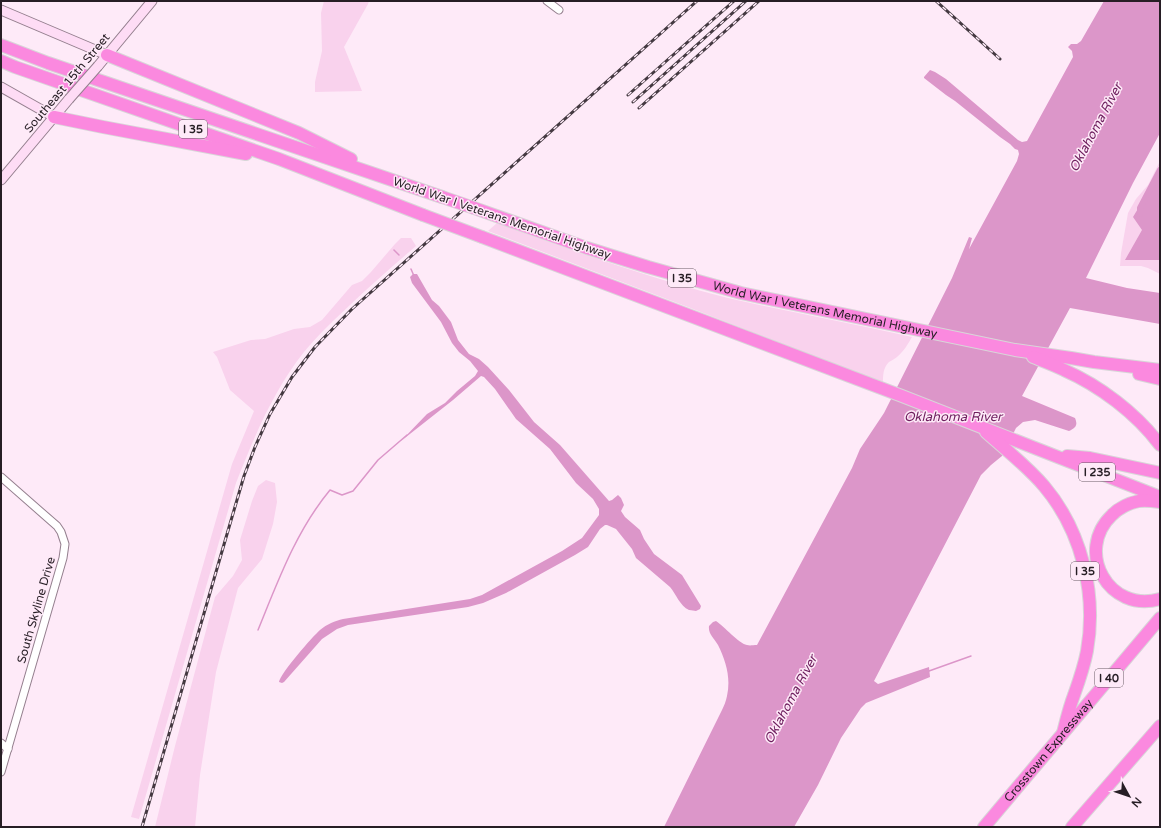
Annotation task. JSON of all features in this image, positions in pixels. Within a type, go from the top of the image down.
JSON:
[{"type":"highway","name":"World War I Veterans Memorial Highway","points":[[1,45],[587,248],[682,278],[740,293],[1015,350]]},
{"type":"highway","points":[[107,55],[299,133],[396,181]]},
{"type":"highway","name":"World War I Veterans Memorial Highway","points":[[1,61],[14,67],[278,159],[979,426]]},
{"type":"highway","points":[[54,117],[153,137],[278,159]]},
{"type":"highway","points":[[1015,350],[1160,370]]},
{"type":"highway","name":"I 35","points":[[1015,350],[1064,370],[1103,392],[1124,408],[1153,436],[1160,445]]},
{"type":"highway","points":[[1094,362],[1160,379]]},
{"type":"highway","name":"I 35","points":[[979,426],[1020,462],[1044,486],[1062,511],[1079,549],[1088,585],[1090,619],[1089,637],[1087,653],[1063,733]]},
{"type":"highway","name":"I 235","points":[[979,426],[1160,497]]},
{"type":"highway","points":[[1050,454],[1090,458],[1158,472]]},
{"type":"highway","points":[[1160,502],[1139,501],[1118,509],[1110,516],[1099,532],[1096,547],[1099,571],[1106,582],[1117,593],[1140,602],[1149,602],[1160,599]]},
{"type":"highway","name":"Crosstown Expressway","points":[[984,827],[1158,621]]},
{"type":"highway","points":[[1072,827],[1160,726]]},
{"type":"main road","name":"Southeast 15th Street","points":[[1,180],[152,1]]},
{"type":"main road","points":[[1,10],[107,55]]},
{"type":"main road","points":[[1,87],[54,117]]},
{"type":"street","points":[[547,1],[559,10]]},
{"type":"street","name":"South Skyline Drive","points":[[1,477],[53,522],[61,532],[65,544],[63,558],[1,772]]},
{"type":"street","points":[[1,743],[8,749]]},
{"type":"shaded area","points":[[324,1],[369,1],[344,47],[362,91],[315,92],[315,82],[322,51],[321,13]]},
{"type":"shaded area","points":[[1160,161],[1160,274],[1141,266],[1120,266],[1128,213],[1136,199],[1148,185]]},
{"type":"shaded area","points":[[497,223],[611,264],[669,282],[728,298],[912,337],[902,352],[887,364],[884,372],[883,383],[488,231]]},
{"type":"shaded area","points":[[401,238],[411,238],[416,246],[359,297],[309,346],[283,382],[257,432],[236,483],[139,819],[131,817],[232,464],[254,411],[230,390],[217,357],[213,352],[251,340],[265,339],[294,329],[310,327],[322,320],[352,285],[362,281]]},
{"type":"shaded area","points":[[266,480],[275,483],[277,502],[273,524],[262,559],[238,588],[216,672],[200,775],[195,827],[155,827],[215,597],[233,576],[242,560],[240,540],[258,486]]},
{"type":"water","name":"Oklahoma River","points":[[1104,1],[1160,1],[1160,133],[1133,183],[1086,278],[1127,288],[1160,293],[1160,324],[1070,308],[1022,396],[1075,418],[1076,426],[1069,431],[1035,420],[1023,422],[1016,428],[1002,456],[981,475],[874,681],[878,684],[929,667],[930,677],[866,703],[861,708],[841,738],[818,785],[794,827],[664,827],[726,702],[728,676],[723,657],[718,645],[710,634],[709,626],[716,621],[743,644],[757,645],[852,468],[860,449],[884,413],[952,278],[969,237],[972,238],[969,249],[1017,161],[1019,154],[1018,150],[924,77],[930,70],[935,72],[946,79],[1018,140],[1022,142],[1027,141],[1073,57],[1072,51],[1068,47],[1071,44],[1077,44],[1081,41]]},
{"type":"water","points":[[1160,174],[1160,260],[1125,260],[1142,230],[1133,217],[1139,207],[1142,208]]},
{"type":"water","points":[[413,274],[417,274],[432,300],[439,306],[451,322],[458,340],[469,354],[479,359],[488,367],[509,390],[534,422],[560,445],[609,501],[618,495],[621,498],[624,505],[621,511],[625,517],[640,530],[654,554],[682,575],[701,606],[700,609],[695,611],[686,608],[670,587],[636,558],[632,549],[616,529],[605,525],[600,529],[588,547],[506,593],[483,603],[468,607],[348,625],[337,629],[322,639],[284,682],[279,682],[285,671],[304,647],[320,630],[328,624],[343,619],[470,599],[482,595],[562,551],[582,538],[599,515],[599,509],[593,499],[576,483],[550,449],[516,419],[495,389],[484,377],[481,376],[401,441],[427,414],[445,403],[475,376],[478,371],[452,343],[441,322],[412,283],[410,277]]},
{"type":"waterway","points":[[1140,214],[1140,208],[1160,170]]},
{"type":"waterway","points":[[394,250],[399,255]]},
{"type":"waterway","points":[[411,269],[414,276]]},
{"type":"waterway","points":[[258,630],[298,539],[307,522],[330,490],[342,495],[353,491],[378,460],[407,435]]},
{"type":"waterway","points":[[929,671],[971,656]]},
{"type":"railway","points":[[142,827],[244,476],[270,414],[292,377],[315,347],[352,309],[697,1]]},
{"type":"railway","points":[[628,95],[734,1]]},
{"type":"railway","points":[[633,102],[746,1]]},
{"type":"railway","points":[[639,108],[759,1]]},
{"type":"railway","points":[[936,1],[1000,59]]}]
